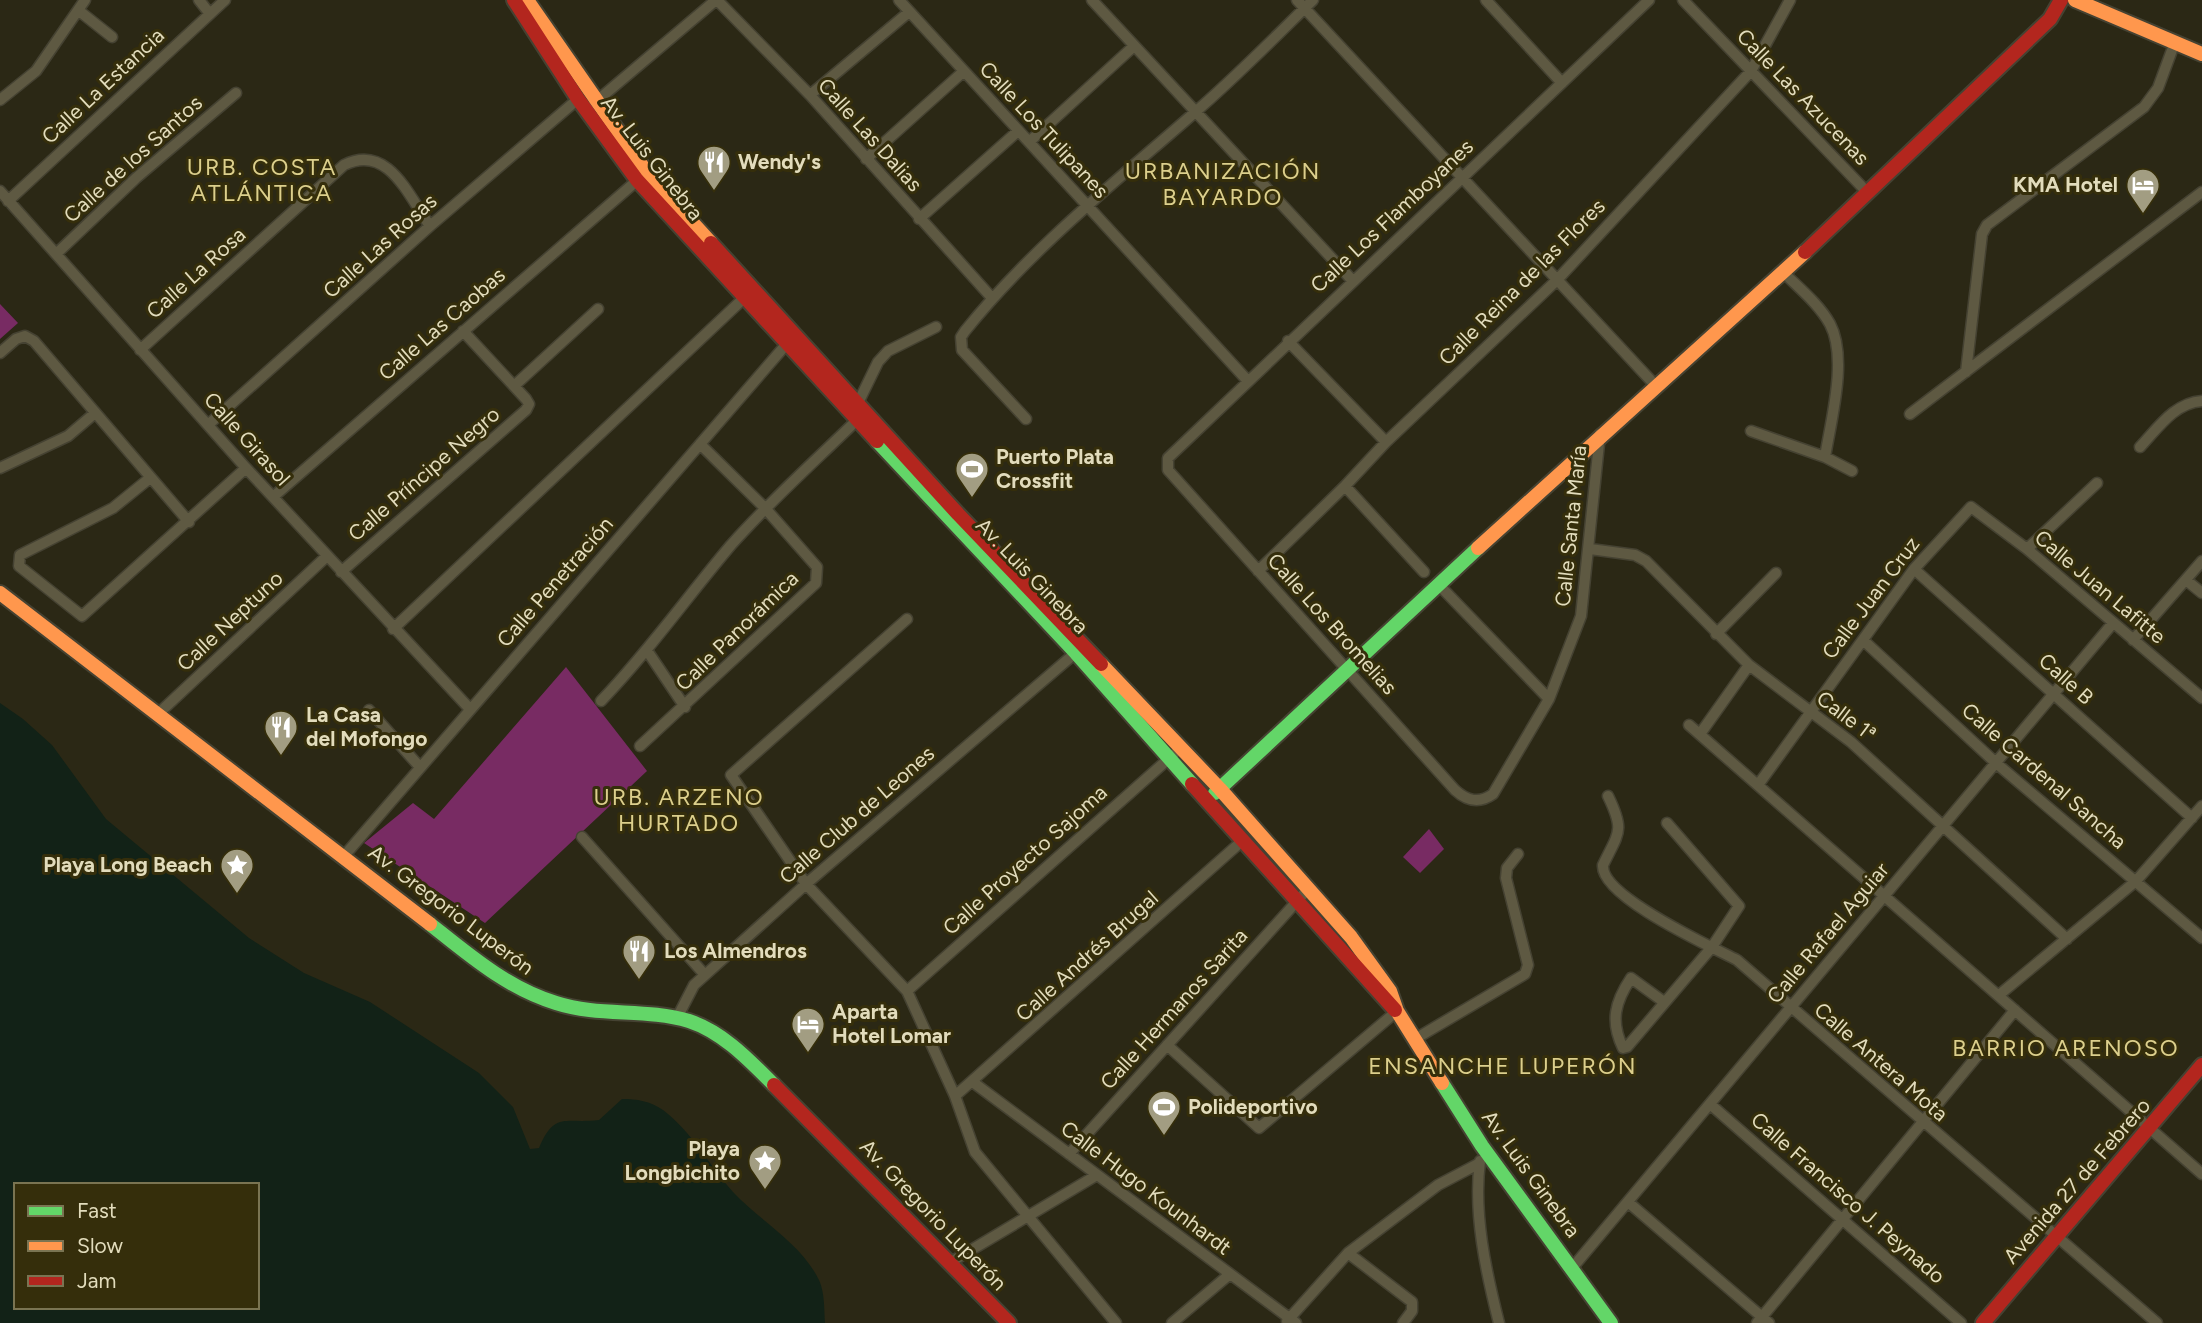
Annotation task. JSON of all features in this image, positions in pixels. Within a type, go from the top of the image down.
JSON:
[{"type":"street","points":[[0,100],[36,71],[85,0]]},
{"type":"street","points":[[199,0],[210,14]]},
{"type":"street","name":"Calle La Estancia","points":[[8,201],[225,0]]},
{"type":"street","name":"Av. Luis Ginebra","points":[[514,0],[642,176],[743,299],[791,339],[856,421],[1182,749],[1351,937],[1390,991],[1397,1011],[1482,1146],[1573,1267],[1611,1323]]},
{"type":"street","name":"Av. Luis Ginebra","points":[[527,0],[587,103]]},
{"type":"street","name":"Calle Las Rosas","points":[[209,425],[430,226],[717,0]]},
{"type":"street","name":"Calle Las Dalias","points":[[717,0],[810,95],[992,298]]},
{"type":"street","name":"Calle Los Tulipanes","points":[[899,0],[1247,380]]},
{"type":"street","points":[[1092,0],[1352,280]]},
{"type":"street","points":[[1297,0],[1655,385]]},
{"type":"street","points":[[1026,419],[962,350],[961,337],[992,298],[1087,205],[1196,112],[1313,0]]},
{"type":"street","points":[[1486,0],[1562,82]]},
{"type":"street","name":"Calle Los Flamboyanes","points":[[1166,464],[1168,458],[1247,380],[1649,0]]},
{"type":"street","name":"Calle Las Azucenas","points":[[1683,0],[1866,191]]},
{"type":"street","name":"Calle Reina de las Flores","points":[[1258,571],[1346,486],[1385,442],[1557,280],[1751,71],[1790,0]]},
{"type":"street","points":[[1206,799],[1440,586],[1600,434],[1783,272],[2050,19],[2061,0]]},
{"type":"street","points":[[2075,0],[2202,54]]},
{"type":"street","points":[[2099,0],[2202,43]]},
{"type":"street","points":[[78,10],[112,37]]},
{"type":"street","points":[[810,95],[909,12]]},
{"type":"street","points":[[1966,372],[1982,234],[1987,225],[2144,107],[2158,88],[2175,42]]},
{"type":"street","points":[[1029,142],[1134,46]]},
{"type":"street","points":[[866,159],[964,71]]},
{"type":"street","name":"Calle de los Santos","points":[[56,254],[136,178],[236,93]]},
{"type":"street","points":[[919,219],[1018,131]]},
{"type":"street","name":"Calle La Rosa","points":[[140,350],[344,165],[357,158],[368,157],[390,169],[430,226]]},
{"type":"street","name":"Av. Luis Ginebra","points":[[642,176],[791,339],[858,403],[1081,649],[1168,758],[1297,900],[1383,1000],[1397,1011]]},
{"type":"street","name":"Calle Las Caobas","points":[[273,497],[642,176]]},
{"type":"street","name":"Calle Girasol","points":[[0,191],[341,572],[469,708]]},
{"type":"street","points":[[1910,414],[2202,192]]},
{"type":"street","points":[[1783,272],[1817,307],[1836,340],[1836,393],[1825,457]]},
{"type":"street","points":[[393,629],[743,299]]},
{"type":"street","points":[[463,331],[514,386],[598,309]]},
{"type":"street","points":[[858,403],[878,362],[888,351],[936,327]]},
{"type":"street","points":[[0,353],[16,338],[25,336],[34,341],[189,522]]},
{"type":"street","name":"Calle Penetración","points":[[344,856],[469,708],[791,339]]},
{"type":"street","points":[[1288,341],[1385,442]]},
{"type":"street","name":"Calle Príncipe Negro","points":[[341,572],[526,410],[529,404],[514,386]]},
{"type":"street","points":[[2140,447],[2168,417],[2188,402],[2202,401]]},
{"type":"street","points":[[0,468],[68,436],[95,414]]},
{"type":"street","points":[[601,701],[648,652],[730,547],[765,508],[856,421]]},
{"type":"street","points":[[1751,431],[1825,457],[1852,471]]},
{"type":"street","name":"Calle Santa María","points":[[1478,801],[1493,794],[1549,699],[1581,616],[1600,434]]},
{"type":"street","name":"Calle Panorámica","points":[[640,746],[816,583],[817,567],[765,508],[700,444]]},
{"type":"street","name":"Calle Los Bromelias","points":[[1166,464],[1168,470],[1455,790],[1469,800],[1478,801]]},
{"type":"street","points":[[150,478],[113,508],[20,555],[19,566],[82,616],[247,468]]},
{"type":"street","points":[[2027,549],[2097,483]]},
{"type":"street","points":[[1346,486],[1424,572]]},
{"type":"street","name":"Calle Juan Lafitte","points":[[1971,507],[2027,549],[2202,698]]},
{"type":"street","name":"Calle Juan Cruz","points":[[1758,785],[1914,569],[1971,507]]},
{"type":"street","name":"Calle 1ª","points":[[1590,549],[1640,557],[1749,665],[1852,742],[2067,939]]},
{"type":"street","name":"Calle Neptuno","points":[[159,713],[327,556]]},
{"type":"street","points":[[2133,640],[2202,561]]},
{"type":"street","name":"Calle B","points":[[1914,569],[2192,818]]},
{"type":"street","points":[[1716,634],[1776,573]]},
{"type":"street","points":[[2186,580],[2202,593]]},
{"type":"street","points":[[1440,586],[1549,699]]},
{"type":"street","name":"Av. Gregorio Luperón","points":[[0,593],[159,713],[492,973],[522,991],[550,1003],[597,1012],[677,1018],[711,1031],[746,1057],[1009,1323]]},
{"type":"street","points":[[907,619],[731,775],[806,884],[907,991],[955,1096],[975,1153],[1116,1323]]},
{"type":"street","name":"Calle Rafael Aguiar","points":[[1573,1267],[2113,623]]},
{"type":"street","name":"Calle Cardenal Sancha","points":[[1863,640],[1996,763],[2202,938]]},
{"type":"street","name":"Calle Club de Leones","points":[[677,1018],[694,985],[806,884],[1081,649]]},
{"type":"street","points":[[648,652],[685,707]]},
{"type":"street","points":[[1700,734],[1749,665]]},
{"type":"street","points":[[369,710],[419,766]]},
{"type":"street","points":[[1689,725],[2202,1174]]},
{"type":"street","name":"Calle Proyecto Sajoma","points":[[907,991],[1168,758],[1182,749]]},
{"type":"street","name":"Calle Antera Mota","points":[[1608,796],[1620,819],[1620,829],[1603,865],[1604,877],[1665,923],[1737,960],[1922,1123],[2157,1323]]},
{"type":"street","points":[[1999,996],[2136,881],[2202,806]]},
{"type":"street","points":[[1664,1002],[1631,978],[1616,1002],[1615,1010],[1615,1028],[1623,1048],[1627,1047],[1712,947],[1739,903],[1667,823]]},
{"type":"street","points":[[582,837],[705,975]]},
{"type":"street","name":"Calle Andrés Brugal","points":[[955,1096],[974,1083],[1242,841]]},
{"type":"street","points":[[1415,1039],[1525,974],[1528,965],[1506,878],[1507,869],[1518,853]]},
{"type":"street","name":"Calle Hermanos Sarita","points":[[1069,1154],[1308,889]]},
{"type":"street","points":[[1628,1202],[1763,1321],[2015,1010]]},
{"type":"street","points":[[1167,1045],[1259,1128],[1397,1011]]},
{"type":"street","name":"Avenida 27 de Febrero","points":[[1983,1323],[2202,1065]]},
{"type":"street","name":"Calle Hugo Kounhardt","points":[[974,1083],[1291,1321]]},
{"type":"street","name":"Calle Francisco J. Peynado","points":[[1710,1104],[1844,1218],[1961,1323]]},
{"type":"street","points":[[1482,1146],[1477,1191],[1489,1285],[1499,1323]]},
{"type":"street","points":[[1291,1321],[1348,1252],[1438,1185],[1480,1163]]},
{"type":"street","points":[[951,1262],[1097,1175]]},
{"type":"street","points":[[1348,1252],[1412,1302],[1412,1311],[1403,1323]]},
{"type":"street","points":[[1172,1323],[1230,1274]]},
{"type":"shaded area","points":[[0,304],[18,323],[0,339]]},
{"type":"shaded area","points":[[566,667],[647,771],[485,923],[364,843],[413,803],[434,819]]},
{"type":"shaded area","points":[[0,703],[52,745],[106,819],[249,938],[304,973],[370,1002],[479,1073],[513,1107],[530,1149],[539,1148],[556,1124],[599,1120],[622,1099],[643,1101],[663,1110],[692,1138],[733,1192],[802,1255],[819,1280],[825,1323],[0,1323]]},
{"type":"shaded area","points":[[1429,829],[1444,849],[1420,873],[1403,857]]},
{"type":"traffic: fast","points":[[877,441],[1076,653],[1192,784]]},
{"type":"traffic: fast","points":[[1215,793],[1478,548]]},
{"type":"traffic: fast","points":[[430,924],[489,970],[538,997],[589,1010],[673,1017],[701,1026],[735,1048],[774,1085]]},
{"type":"traffic: fast","points":[[1442,1083],[1482,1146],[1611,1323]]},
{"type":"traffic: slow","points":[[527,0],[647,173],[711,243]]},
{"type":"traffic: slow","points":[[2075,0],[2202,54]]},
{"type":"traffic: slow","points":[[1478,548],[1805,252]]},
{"type":"traffic: slow","points":[[0,593],[430,924]]},
{"type":"traffic: slow","points":[[1101,664],[1220,789],[1351,937],[1390,991],[1397,1011],[1442,1083]]},
{"type":"traffic: jam","points":[[514,0],[578,99],[637,180],[877,441]]},
{"type":"traffic: jam","points":[[1805,252],[2050,19],[2061,0]]},
{"type":"traffic: jam","points":[[711,243],[958,514],[1101,664]]},
{"type":"traffic: jam","points":[[1192,784],[1395,1010]]},
{"type":"traffic: jam","points":[[1983,1323],[2202,1065]]},
{"type":"traffic: jam","points":[[774,1085],[1009,1323]]},
{"type":"place","name":"Wendy's","points":[[714,192]]},
{"type":"place","name":"KMA Hotel","points":[[2143,215]]},
{"type":"place","name":"Puerto Plata Crossfit","points":[[972,499]]},
{"type":"place","name":"La Casa del Mofongo","points":[[281,757]]},
{"type":"place","name":"Playa Long Beach","points":[[237,895]]},
{"type":"place","name":"Los Almendros","points":[[639,981]]},
{"type":"place","name":"Aparta Hotel Lomar","points":[[808,1054]]},
{"type":"place","name":"Polideportivo","points":[[1164,1137]]},
{"type":"place","name":"Playa Longbichito","points":[[765,1191]]},
{"type":"district","name":"URB. COSTA ATLÁNTICA","points":[[262,180]]},
{"type":"district","name":"URBANIZACIÓN BAYARDO","points":[[1223,184]]},
{"type":"district","name":"URB. ARZENO HURTADO","points":[[679,810]]},
{"type":"district","name":"BARRIO ARENOSO","points":[[2066,1048]]},
{"type":"district","name":"ENSANCHE LUPERÓN","points":[[1503,1066]]}]
